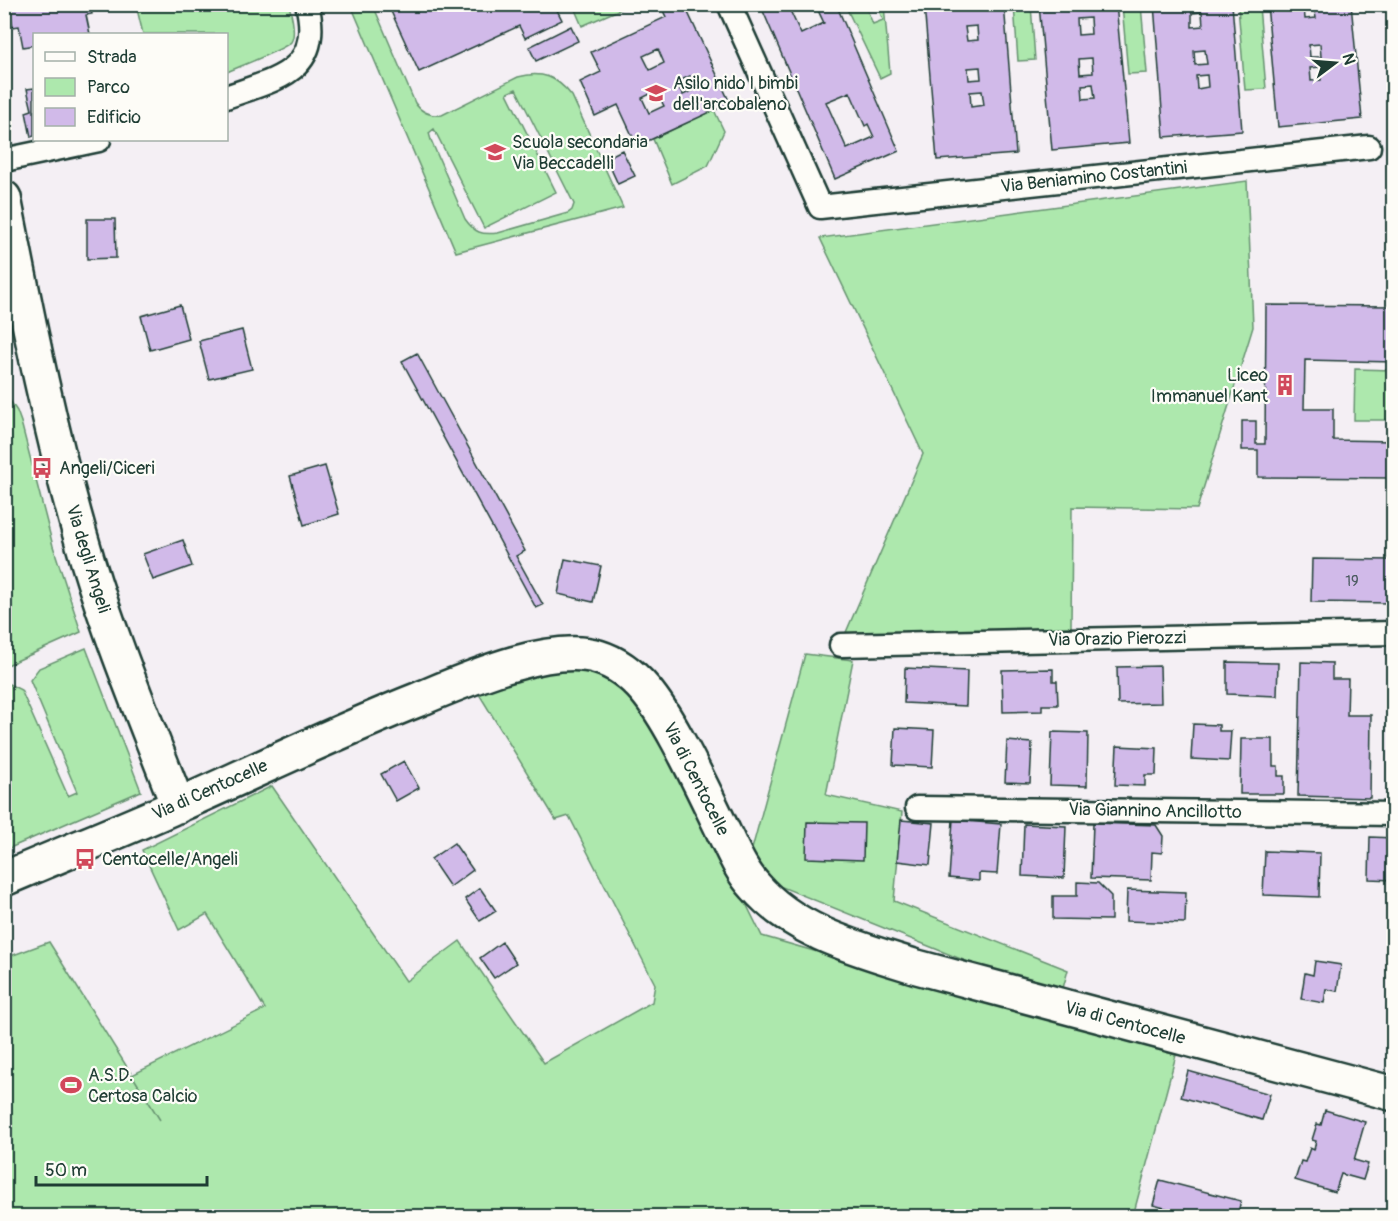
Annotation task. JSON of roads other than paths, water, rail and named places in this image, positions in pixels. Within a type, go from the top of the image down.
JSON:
[{"type":"street","points":[[228,96],[283,76],[304,57],[310,30],[307,4]]},
{"type":"street","name":"Via Beniamino Costantini","points":[[729,4],[820,207],[1368,147]]},
{"type":"street","points":[[4,160],[94,141]]},
{"type":"street","name":"Via degli Angeli","points":[[4,198],[43,390],[72,507],[108,625],[130,687],[178,806]]},
{"type":"street","name":"Via Orazio Pierozzi","points":[[841,645],[1394,633]]},
{"type":"street","name":"Via di Centocelle","points":[[4,879],[178,806],[373,718],[473,677],[548,656],[569,653],[599,657],[626,672],[653,698],[677,739],[736,858],[753,885],[788,915],[816,932],[916,967],[1394,1094]]},
{"type":"street","name":"Via Giannino Ancillotto","points":[[917,808],[1394,814]]},
{"type":"place","name":"Asilo nido I bimbi dell'arcobaleno","points":[[656,93]]},
{"type":"place","name":"Scuola secondaria Via Beccadelli","points":[[495,152]]},
{"type":"place","name":"Liceo Immanuel Kant","points":[[1285,385]]},
{"type":"place","name":"Angeli/Ciceri","points":[[42,468]]},
{"type":"place","name":"Centocelle/Angeli","points":[[85,859]]},
{"type":"place","name":"A.S.D. Certosa Calcio","points":[[71,1085]]}]
